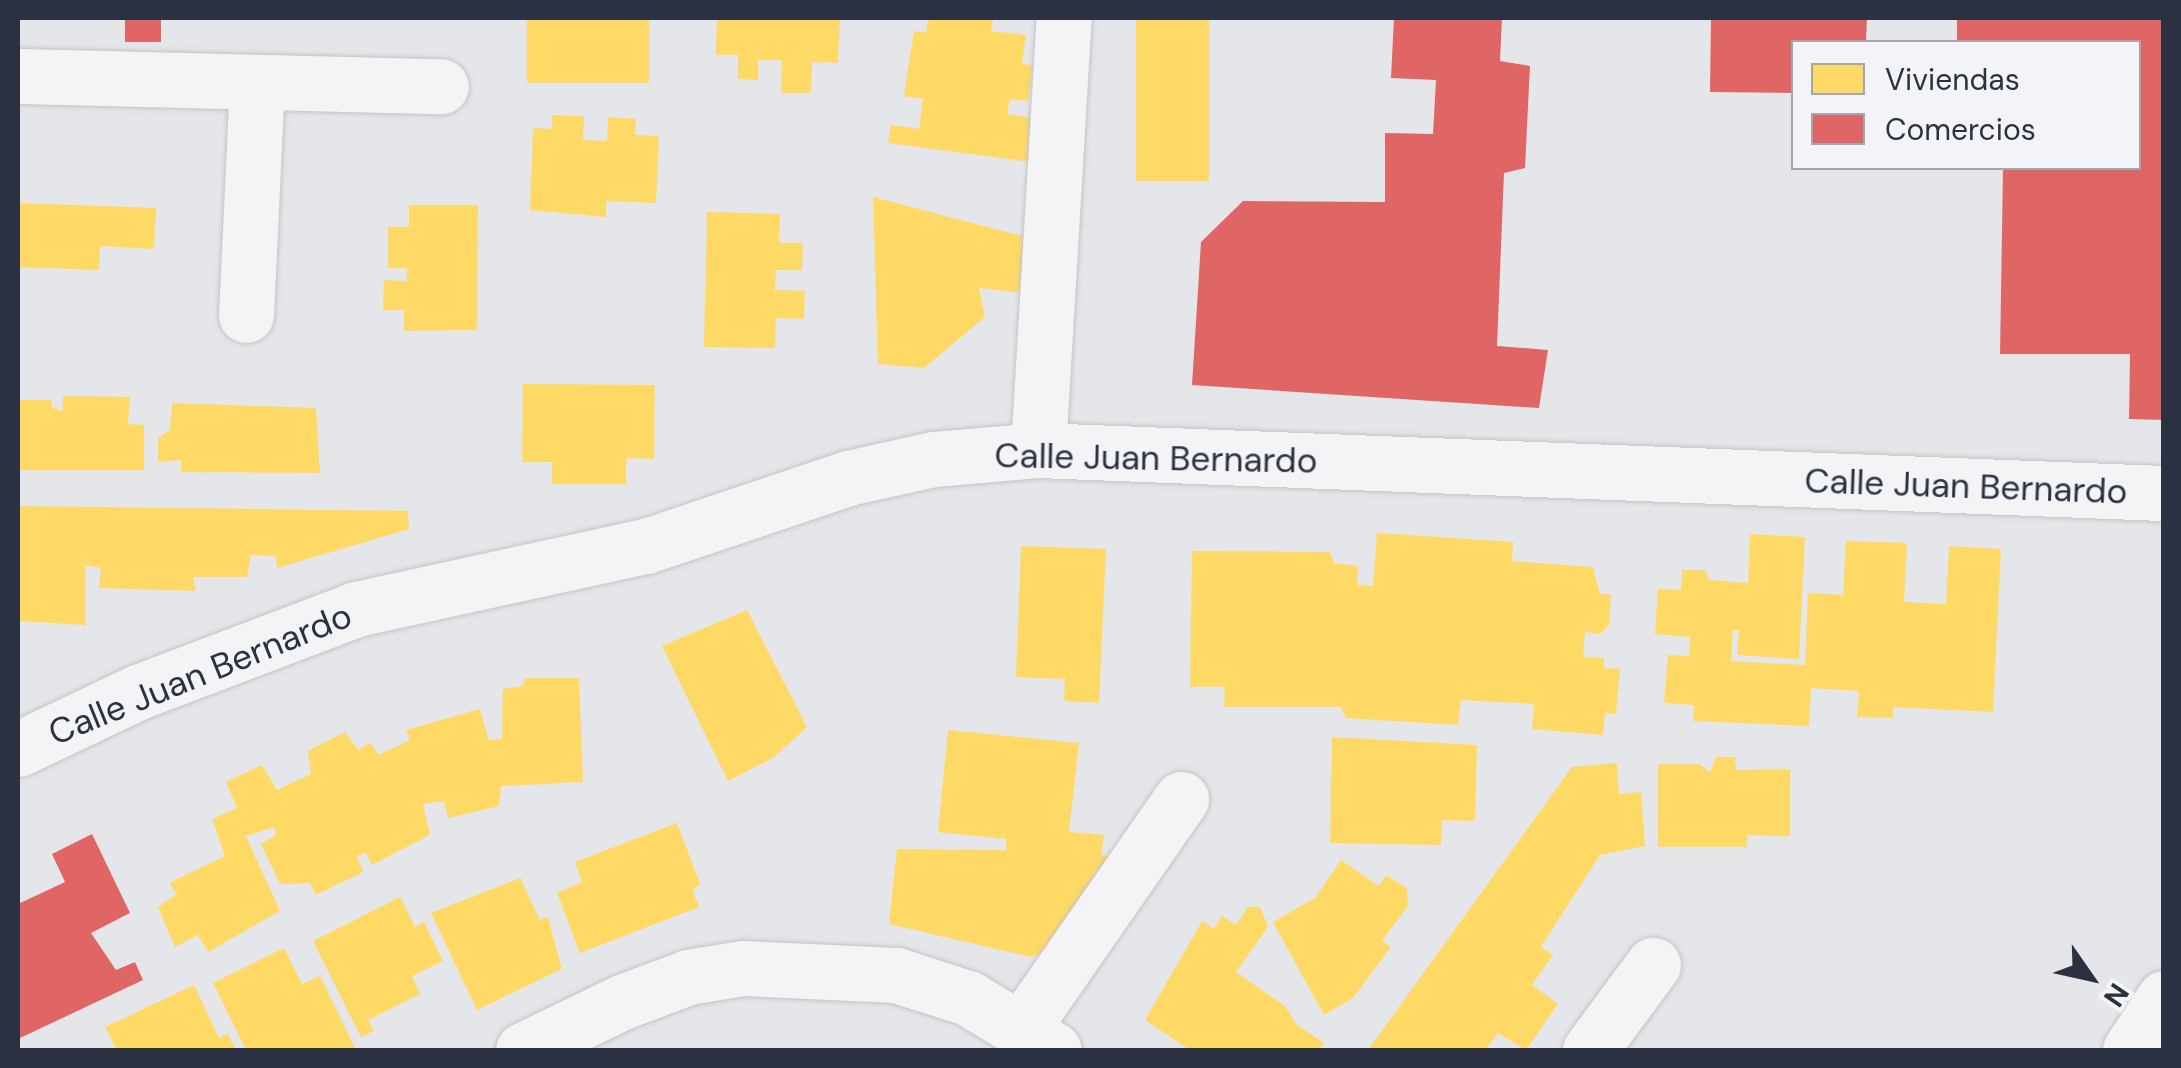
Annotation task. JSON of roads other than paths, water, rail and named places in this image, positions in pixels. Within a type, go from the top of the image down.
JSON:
[{"type":"street","points":[[1038,450],[1064,18]]},
{"type":"street","points":[[18,76],[441,86]]},
{"type":"street","points":[[246,315],[256,82]]},
{"type":"street","name":"Calle Juan Bernardo","points":[[18,749],[138,692],[356,609],[646,546],[848,478],[934,458],[1038,450],[2164,493]]},
{"type":"street","points":[[522,1050],[655,989],[743,968],[896,975],[968,998],[1038,1039],[1181,799]]},
{"type":"street","points":[[1590,1050],[1653,965]]},
{"type":"street","points":[[2130,1050],[2164,998]]}]
